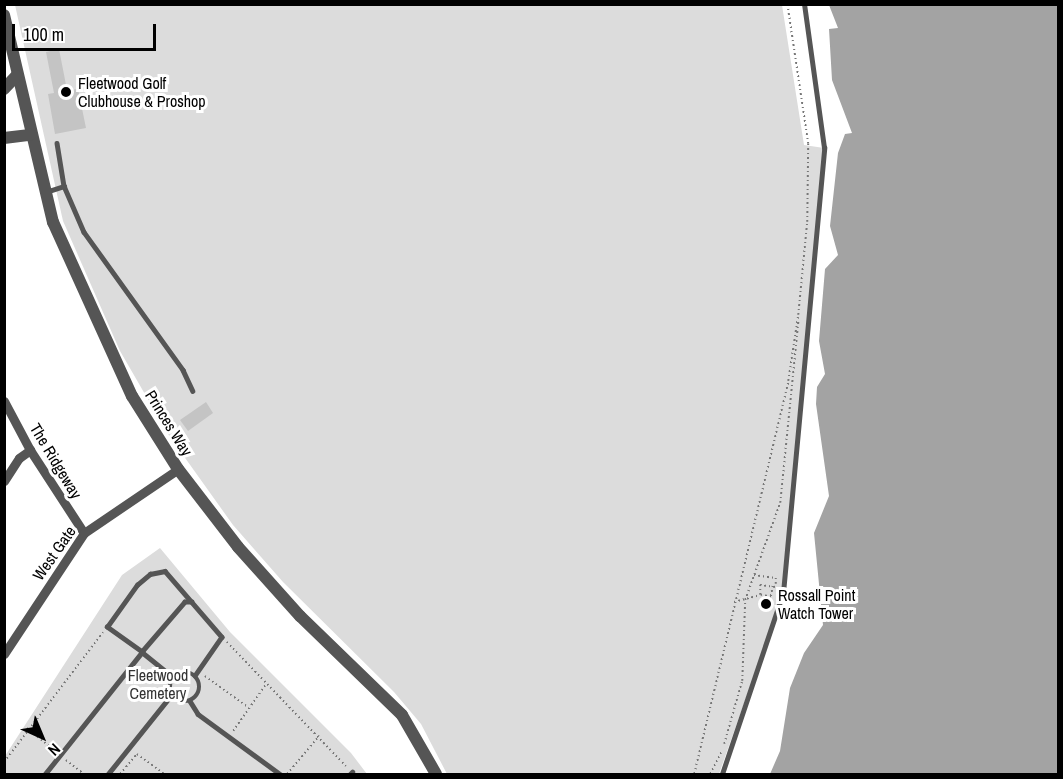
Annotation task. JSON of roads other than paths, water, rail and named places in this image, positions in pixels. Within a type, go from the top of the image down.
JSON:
[{"type":"street","name":"Princes Way","points":[[4,15],[44,193],[64,251],[108,350],[178,468],[267,581],[402,715],[436,774]]},
{"type":"street","points":[[4,89],[16,76]]},
{"type":"street","points":[[4,138],[30,135]]},
{"type":"street","name":"The Ridgeway","points":[[4,401],[30,450],[84,533]]},
{"type":"street","points":[[4,481],[20,458],[30,450]]},
{"type":"street","name":"West Gate","points":[[4,654],[84,533],[178,468]]},
{"type":"lane","points":[[722,774],[783,588],[824,148],[804,4]]},
{"type":"lane","points":[[57,144],[64,186],[84,232],[183,370],[193,391]]},
{"type":"lane","points":[[44,193],[64,186]]},
{"type":"lane","points":[[173,677],[107,627],[150,574],[165,571],[222,637],[196,673]]},
{"type":"lane","points":[[45,774],[142,652],[185,602],[192,602]]},
{"type":"lane","points":[[173,677],[184,672],[196,673]]},
{"type":"lane","points":[[190,701],[200,688],[196,673]]},
{"type":"lane","points":[[108,774],[172,694],[173,677]]},
{"type":"lane","points":[[172,694],[177,700],[190,701]]},
{"type":"lane","points":[[190,701],[198,714],[280,774]]},
{"type":"place","name":"Fleetwood Golf Clubhouse & Proshop","points":[[66,92]]},
{"type":"place","name":"Rossall Point Watch Tower","points":[[766,604]]},
{"type":"park label","name":"Fleetwood Cemetery","points":[[158,684]]}]
